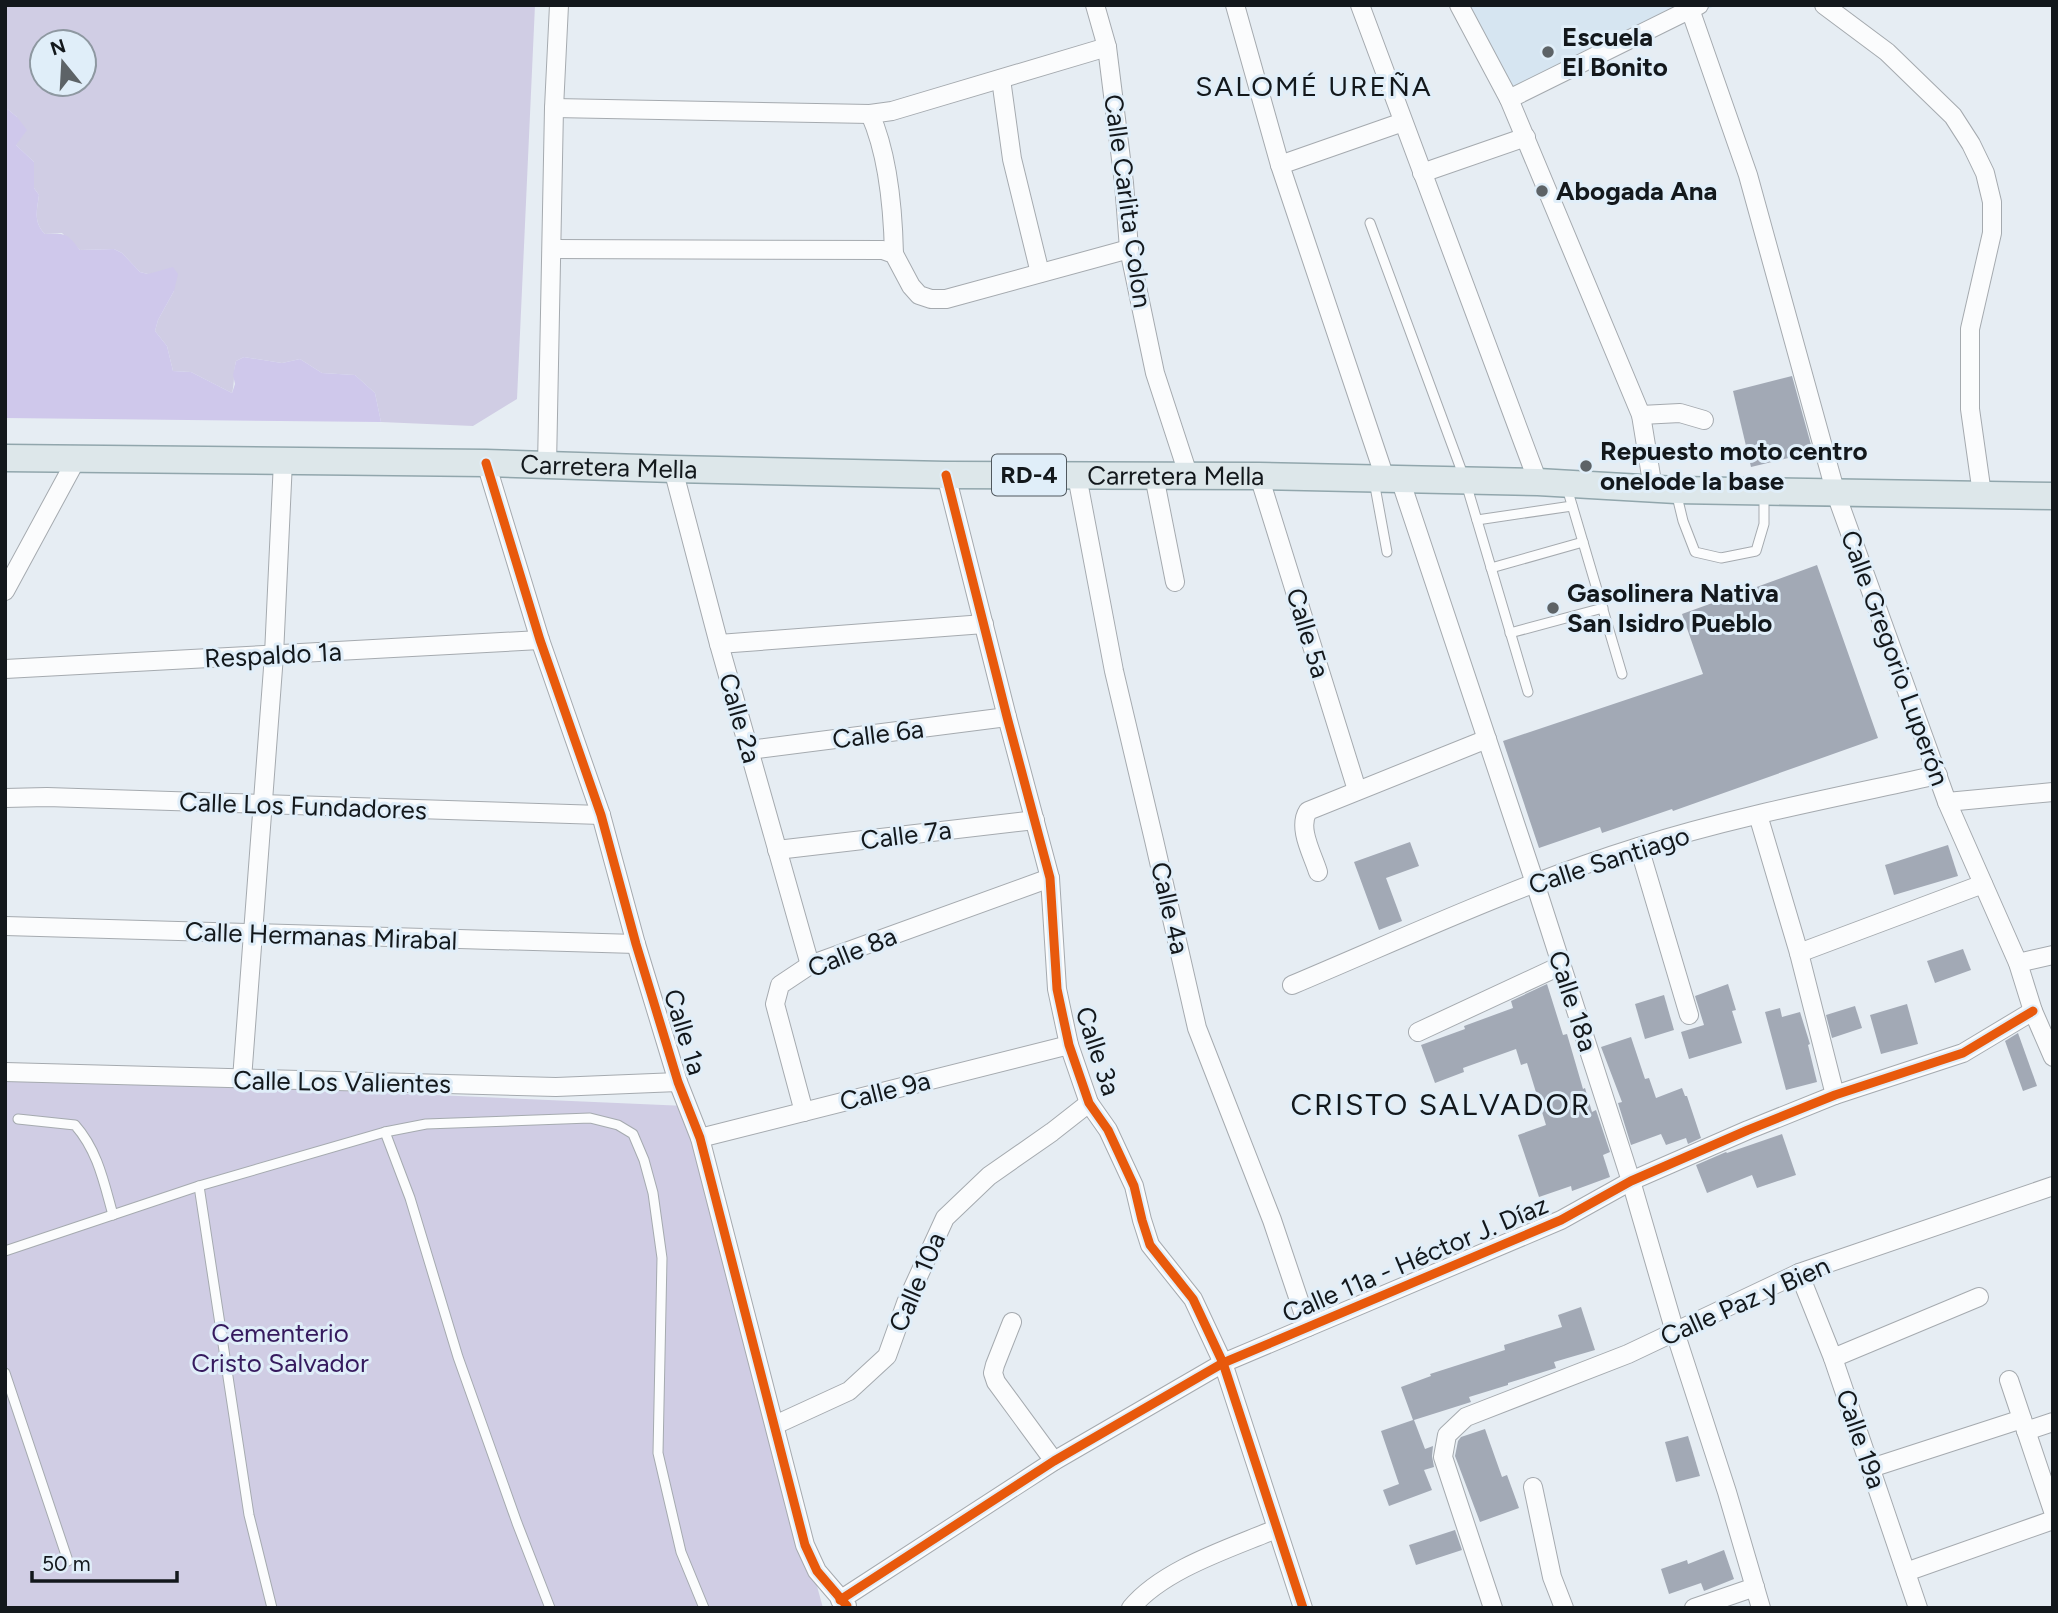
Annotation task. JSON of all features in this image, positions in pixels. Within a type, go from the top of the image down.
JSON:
[{"type":"main road","name":"Carretera Mella","points":[[5,458],[486,463],[946,475],[1386,478],[1538,482],[1569,495],[1665,489],[2053,496]]},
{"type":"street","points":[[547,466],[554,107],[559,5]]},
{"type":"street","name":"Calle Carlita Colon","points":[[1095,5],[1107,47],[1124,183],[1129,249],[1155,373],[1189,477]]},
{"type":"street","name":"Calle 18a","points":[[1236,5],[1280,165],[1386,478],[1487,739],[1562,965],[1761,1608]]},
{"type":"street","points":[[1360,5],[1538,482]]},
{"type":"street","points":[[1459,5],[1526,137],[1641,415],[1665,489]]},
{"type":"street","points":[[1824,5],[1887,52],[1953,116],[1985,173],[1992,202],[1992,233],[1970,329],[1970,409],[1982,494]]},
{"type":"street","points":[[1509,99],[1694,7]]},
{"type":"street","name":"Calle Gregorio Luperón","points":[[1694,7],[1748,174],[1836,494],[1947,802],[2018,963],[2053,1057]]},
{"type":"street","points":[[554,107],[870,114],[892,111],[1107,47]]},
{"type":"street","points":[[1001,79],[1012,159],[1040,273]]},
{"type":"street","points":[[870,114],[877,130],[885,171],[893,222],[894,254],[911,286],[919,295],[931,299],[946,299],[1129,249]]},
{"type":"street","points":[[1280,165],[1403,122]]},
{"type":"street","points":[[1422,173],[1526,137]]},
{"type":"street","points":[[552,249],[868,248],[894,254]]},
{"type":"street","points":[[1641,415],[1680,413],[1704,419]]},
{"type":"street","points":[[5,591],[76,460]]},
{"type":"street","points":[[242,1079],[274,655],[283,461]]},
{"type":"street","name":"Calle 1a","points":[[486,463],[540,640],[601,816],[678,1082],[700,1138],[805,1545],[817,1571],[844,1604]]},
{"type":"street","name":"Calle 2a","points":[[673,469],[719,644],[810,965]]},
{"type":"street","name":"Calle 3a","points":[[946,475],[1049,878],[1057,989],[1069,1045],[1089,1103],[1108,1130],[1135,1186],[1150,1245],[1193,1298],[1223,1363],[1303,1608]]},
{"type":"street","name":"Calle 4a","points":[[1077,476],[1114,671],[1197,1028],[1272,1220],[1308,1327]]},
{"type":"street","name":"Calle 5a","points":[[1259,476],[1357,790]]},
{"type":"street","points":[[1154,477],[1175,582]]},
{"type":"street","points":[[719,644],[984,624]]},
{"type":"street","name":"Respaldo 1a","points":[[5,669],[540,640]]},
{"type":"street","name":"Calle 6a","points":[[749,750],[1007,717]]},
{"type":"street","points":[[1318,872],[1304,827],[1303,818],[1308,811],[1487,739]]},
{"type":"street","name":"Calle Santiago","points":[[1292,985],[1535,883],[1639,847],[1758,815],[1938,775]]},
{"type":"street","points":[[1947,802],[2053,792]]},
{"type":"street","name":"Calle Los Fundadores","points":[[5,798],[47,797],[601,816]]},
{"type":"street","points":[[1758,815],[1800,953],[1835,1095]]},
{"type":"street","name":"Calle 7a","points":[[777,850],[1035,820]]},
{"type":"street","points":[[1639,847],[1689,1015]]},
{"type":"street","name":"Calle 8a","points":[[804,1112],[775,1004],[780,985],[810,965],[1049,878]]},
{"type":"street","points":[[1800,953],[1983,884]]},
{"type":"street","name":"Calle Hermanas Mirabal","points":[[5,926],[636,944]]},
{"type":"street","points":[[2018,963],[2053,954]]},
{"type":"street","points":[[1418,1032],[1562,965]]},
{"type":"street","name":"Calle 11a - Héctor J. Díaz","points":[[844,1604],[1054,1461],[1223,1363],[1561,1220],[1631,1181],[1748,1130],[1835,1095],[1963,1053],[2034,1011]]},
{"type":"street","name":"Calle 9a","points":[[700,1138],[1069,1045]]},
{"type":"street","name":"Calle Los Valientes","points":[[5,1072],[556,1087],[678,1082]]},
{"type":"street","name":"Calle 10a","points":[[775,1424],[849,1391],[887,1356],[906,1303],[944,1219],[989,1176],[1089,1103]]},
{"type":"street","name":"Calle Paz y Bien","points":[[1493,1608],[1443,1457],[1447,1435],[1466,1417],[1628,1353],[1799,1273],[2053,1186]]},
{"type":"street","name":"Calle 19a","points":[[1799,1273],[1833,1358],[1917,1608]]},
{"type":"street","points":[[1833,1358],[1979,1297]]},
{"type":"street","points":[[1012,1322],[993,1373],[996,1382],[1054,1461]]},
{"type":"street","points":[[2009,1380],[2053,1511]]},
{"type":"street","points":[[1871,1468],[2024,1425],[2053,1422]]},
{"type":"street","points":[[1533,1487],[1552,1577],[1564,1608]]},
{"type":"street","points":[[1906,1572],[2053,1520]]},
{"type":"street","points":[[1136,1605],[1173,1573],[1276,1529]]},
{"type":"street","points":[[1694,1608],[1755,1587]]},
{"type":"lane","points":[[1370,223],[1465,480],[1528,692]]},
{"type":"lane","points":[[1386,478],[1387,552]]},
{"type":"lane","points":[[1665,489],[1683,521],[1695,552],[1720,558],[1756,551],[1765,524],[1764,492]]},
{"type":"lane","points":[[1477,520],[1569,495],[1622,674]]},
{"type":"lane","points":[[1491,568],[1583,542]]},
{"type":"lane","points":[[1510,633],[1602,608]]},
{"type":"lane","points":[[5,1251],[199,1186],[385,1132],[426,1124],[590,1118],[618,1125],[633,1135],[644,1160],[653,1194],[662,1258],[658,1453],[681,1552],[704,1608]]},
{"type":"lane","points":[[18,1119],[75,1125],[87,1138],[96,1156],[113,1215]]},
{"type":"lane","points":[[385,1132],[410,1198],[458,1357],[550,1608]]},
{"type":"lane","points":[[199,1186],[249,1515],[272,1608]]},
{"type":"lane","points":[[5,1373],[68,1561]]},
{"type":"shaded area","name":"Escuela El Bonito","points":[[1459,5],[1717,5],[1509,99]]},
{"type":"shaded area","points":[[5,107],[27,130],[16,145],[34,162],[34,188],[39,195],[37,220],[45,234],[66,235],[80,250],[114,249],[122,253],[140,272],[148,274],[173,267],[178,274],[174,291],[155,331],[167,346],[173,371],[191,372],[232,393],[236,361],[244,357],[282,363],[300,359],[322,373],[355,375],[375,393],[381,422],[5,418]]},
{"type":"green space","points":[[5,5],[535,5],[517,399],[473,426],[381,422],[375,393],[355,375],[322,373],[300,359],[282,363],[244,357],[236,361],[232,393],[191,372],[173,371],[167,346],[155,331],[174,291],[148,274],[140,272],[122,253],[114,249],[80,250],[62,233],[45,234],[37,220],[39,195],[34,188],[34,162],[16,145],[17,117],[5,107]]},
{"type":"green space","name":"Cementerio Cristo Salvador","points":[[5,1076],[686,1106],[823,1608],[5,1608]]},
{"type":"building","points":[[1792,376],[1813,452],[1751,467],[1733,391]]},
{"type":"building","points":[[1817,565],[1878,738],[1673,811],[1672,809],[1602,833],[1600,827],[1539,848],[1503,741],[1703,674],[1682,614]]},
{"type":"building","points":[[1410,842],[1419,866],[1386,878],[1402,921],[1379,930],[1354,862]]},
{"type":"building","points":[[1948,845],[1958,876],[1894,895],[1885,865]]},
{"type":"building","points":[[1963,949],[1971,970],[1935,983],[1927,961]]},
{"type":"building","points":[[1547,984],[1563,1035],[1567,1034],[1583,1089],[1585,1088],[1592,1112],[1596,1110],[1610,1152],[1603,1155],[1610,1177],[1572,1191],[1571,1186],[1539,1197],[1518,1135],[1546,1125],[1527,1063],[1521,1065],[1516,1049],[1463,1068],[1464,1072],[1435,1083],[1421,1045],[1513,1008],[1511,1001]]},
{"type":"building","points":[[1728,984],[1736,1010],[1732,1011],[1742,1043],[1689,1059],[1681,1032],[1704,1025],[1695,996]]},
{"type":"building","points":[[1664,995],[1674,1030],[1645,1039],[1635,1004]]},
{"type":"building","points":[[1907,1004],[1918,1044],[1881,1054],[1870,1015]]},
{"type":"building","points":[[1855,1006],[1862,1028],[1832,1038],[1826,1015]]},
{"type":"building","points":[[1780,1008],[1782,1017],[1800,1012],[1810,1044],[1808,1045],[1817,1082],[1786,1090],[1765,1012]]},
{"type":"building","points":[[2018,1033],[2037,1086],[2023,1091],[2005,1041]]},
{"type":"building","points":[[1631,1037],[1645,1079],[1649,1078],[1656,1098],[1682,1088],[1701,1138],[1688,1144],[1686,1138],[1666,1145],[1661,1134],[1631,1145],[1618,1103],[1622,1102],[1601,1047]]},
{"type":"building","points":[[1782,1134],[1796,1175],[1757,1188],[1752,1175],[1707,1193],[1696,1165]]},
{"type":"building","points":[[1581,1307],[1595,1350],[1554,1362],[1556,1368],[1469,1397],[1471,1402],[1414,1420],[1425,1449],[1433,1446],[1434,1467],[1424,1470],[1432,1490],[1389,1506],[1383,1490],[1399,1484],[1381,1431],[1413,1420],[1401,1387],[1431,1376],[1430,1374],[1505,1350],[1504,1345],[1562,1327],[1558,1315]]},
{"type":"building","points":[[1485,1429],[1502,1477],[1507,1475],[1519,1508],[1480,1522],[1455,1456],[1461,1437]]},
{"type":"building","points":[[1688,1436],[1700,1476],[1676,1482],[1665,1442]]},
{"type":"building","points":[[1455,1530],[1462,1550],[1416,1565],[1409,1545]]},
{"type":"building","points":[[1724,1550],[1734,1579],[1704,1591],[1701,1583],[1669,1594],[1661,1569],[1687,1560],[1688,1564]]},
{"type":"cycle path","points":[[486,463],[540,640],[601,815],[636,944],[678,1082],[700,1138],[805,1545],[817,1571],[847,1606]]},
{"type":"cycle path","points":[[946,475],[1050,878],[1057,989],[1069,1045],[1089,1103],[1108,1130],[1134,1186],[1150,1245],[1193,1299],[1223,1363],[1303,1608]]},
{"type":"cycle path","points":[[840,1600],[1054,1461],[1223,1363],[1561,1220],[1631,1181],[1748,1130],[1835,1095],[1963,1053],[2033,1011]]},
{"type":"place","name":"Escuela El Bonito","points":[[1548,52]]},
{"type":"place","name":"Abogada Ana","points":[[1542,191]]},
{"type":"place","name":"Repuesto moto centro onelode la base","points":[[1586,466]]},
{"type":"place","name":"Gasolinera Nativa San Isidro Pueblo","points":[[1553,608]]},
{"type":"district","name":"SALOMÉ UREÑA","points":[[1314,86]]},
{"type":"district","name":"CRISTO SALVADOR","points":[[1441,1105]]}]
